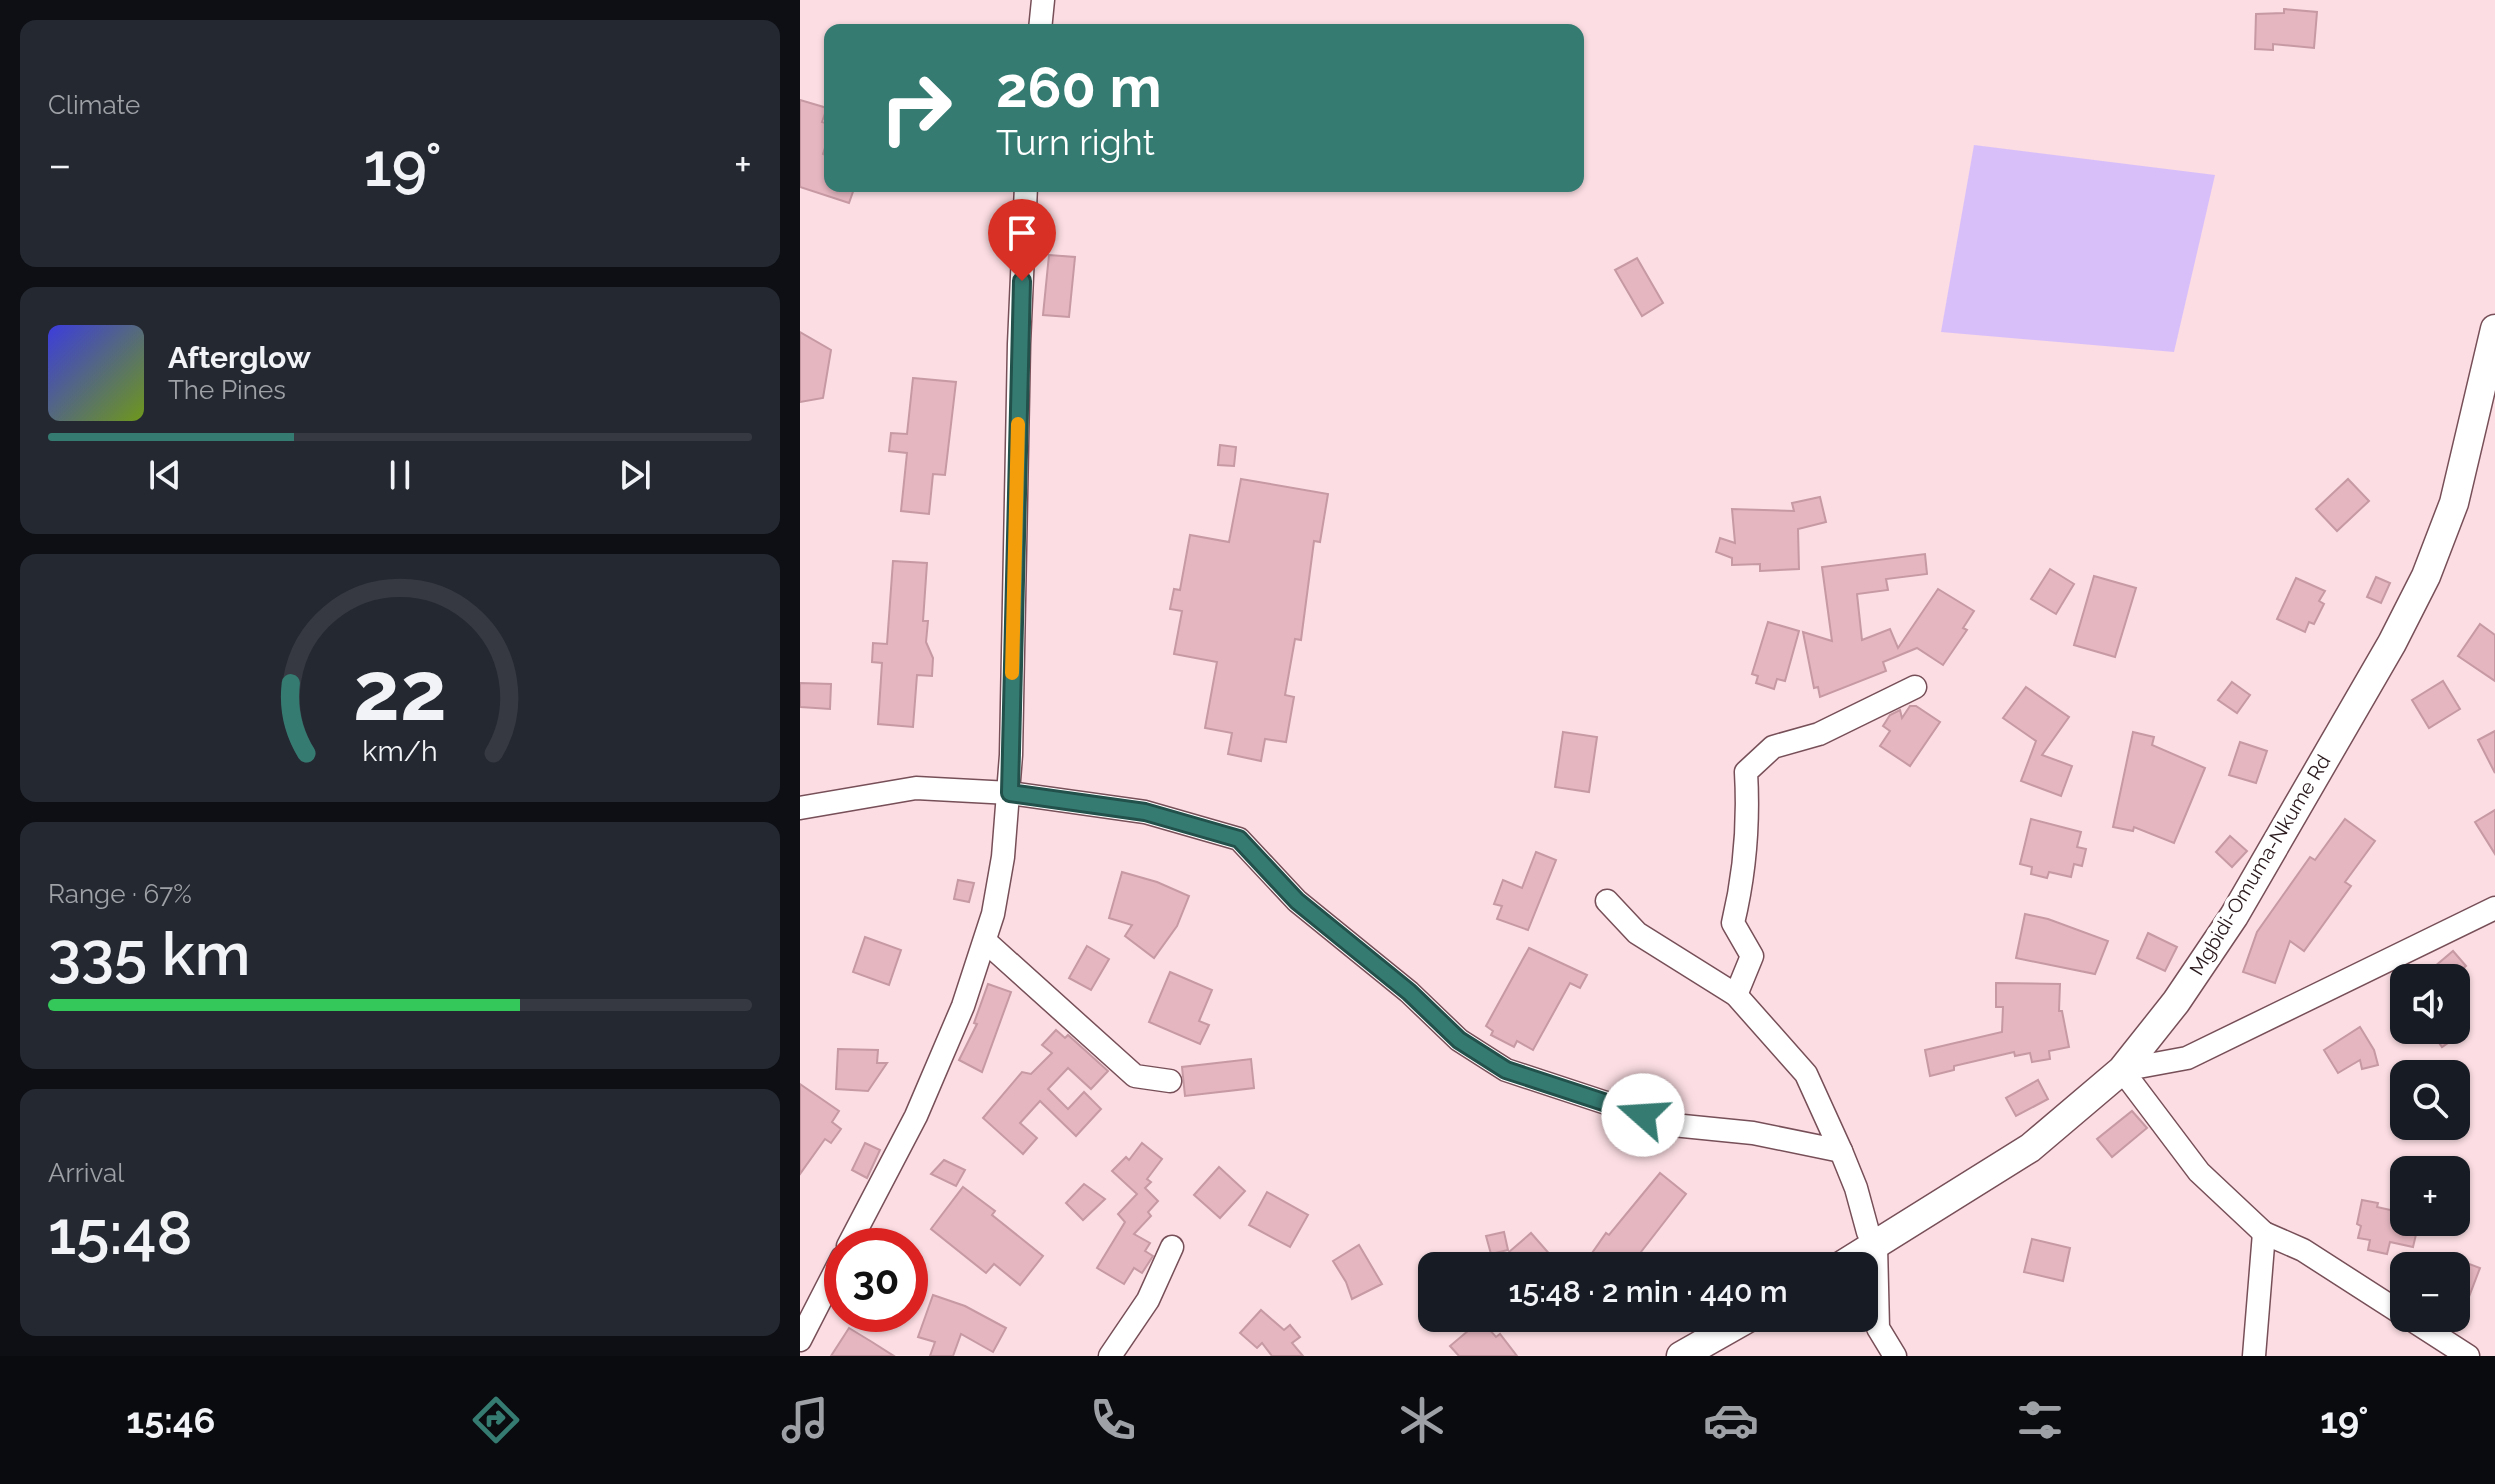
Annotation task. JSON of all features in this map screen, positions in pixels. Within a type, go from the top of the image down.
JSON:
[{"type":"street","points":[[1041,24],[1043,0]]},
{"type":"street","points":[[857,1228],[916,1116],[963,1006],[985,941],[1003,857],[1010,793],[1019,344],[1026,192]]},
{"type":"street","name":"Mgbidi-Omuma-Nkume Rd","points":[[1866,1252],[2030,1148],[2122,1070],[2176,1002],[2234,916],[2426,576],[2454,503],[2495,329]]},
{"type":"street","points":[[1736,995],[1752,956],[1733,923],[1744,876],[1748,803],[1746,772],[1773,747],[1819,734],[1915,687]]},
{"type":"street","points":[[800,808],[916,788],[1010,793],[1145,812],[1239,839],[1297,901],[1409,992],[1459,1040],[1506,1070],[1673,1125],[1753,1133],[1841,1151]]},
{"type":"street","points":[[1607,901],[1637,933],[1736,995],[1806,1074],[1841,1151],[1856,1188],[1868,1232],[1876,1246],[1878,1328],[1895,1356]]},
{"type":"street","points":[[2390,1306],[2303,1250],[2264,1233],[2199,1172],[2122,1070],[2187,1058],[2495,908]]},
{"type":"street","points":[[985,941],[1135,1076],[1170,1081]]},
{"type":"street","points":[[2254,1356],[2264,1233]]},
{"type":"street","points":[[1110,1356],[1148,1300],[1172,1247]]},
{"type":"street","points":[[800,1340],[824,1293]]},
{"type":"street","points":[[1681,1356],[1723,1332]]},
{"type":"street","points":[[2431,1332],[2468,1356]]},
{"type":"shaded area","points":[[1974,145],[2215,175],[2174,352],[1941,332]]},
{"type":"building","points":[[2284,9],[2317,12],[2314,48],[2273,44],[2273,50],[2255,49],[2256,14],[2284,13]]},
{"type":"building","points":[[800,100],[824,107],[824,192],[853,192],[849,203],[800,187]]},
{"type":"building","points":[[1049,255],[1075,257],[1069,317],[1043,315]]},
{"type":"building","points":[[1637,258],[1663,303],[1642,316],[1615,270]]},
{"type":"building","points":[[800,332],[831,350],[823,398],[800,402]]},
{"type":"building","points":[[913,378],[956,382],[945,475],[933,474],[929,514],[901,511],[907,453],[889,451],[891,433],[907,434]]},
{"type":"building","points":[[1220,445],[1236,447],[1234,466],[1218,465]]},
{"type":"building","points":[[1241,479],[1328,494],[1320,542],[1314,541],[1301,640],[1295,639],[1285,695],[1294,697],[1286,742],[1265,739],[1261,761],[1228,754],[1232,733],[1205,728],[1217,662],[1174,654],[1182,611],[1170,609],[1174,589],[1180,590],[1190,535],[1229,542]]},
{"type":"building","points":[[2348,479],[2369,501],[2337,531],[2316,509]]},
{"type":"building","points":[[1820,497],[1826,522],[1798,529],[1799,569],[1760,571],[1760,564],[1732,565],[1732,558],[1716,552],[1720,538],[1735,543],[1732,509],[1794,511],[1792,503]]},
{"type":"building","points":[[1925,554],[1927,574],[1886,579],[1888,590],[1857,594],[1862,640],[1890,629],[1898,648],[1938,589],[1974,611],[1963,628],[1967,630],[1943,665],[1917,648],[1883,662],[1886,671],[1820,697],[1818,687],[1814,688],[1803,632],[1832,641],[1822,567]]},
{"type":"building","points":[[893,561],[927,563],[923,621],[928,621],[926,642],[933,658],[932,676],[917,675],[913,727],[878,724],[882,663],[872,662],[873,643],[887,644]]},
{"type":"building","points":[[2050,569],[2074,584],[2056,614],[2031,599]]},
{"type":"building","points":[[2094,576],[2136,588],[2115,657],[2074,645]]},
{"type":"building","points":[[2376,577],[2390,583],[2381,603],[2367,597]]},
{"type":"building","points":[[2296,578],[2325,591],[2319,601],[2324,604],[2314,624],[2309,622],[2305,632],[2277,619]]},
{"type":"building","points":[[1768,622],[1799,631],[1785,681],[1777,679],[1774,689],[1756,683],[1758,676],[1752,674]]},
{"type":"building","points":[[2480,624],[2495,635],[2495,681],[2458,656]]},
{"type":"building","points":[[2443,681],[2460,709],[2429,728],[2412,700]]},
{"type":"building","points":[[2232,682],[2250,695],[2237,713],[2218,700]]},
{"type":"building","points":[[800,683],[831,684],[830,709],[800,707]]},
{"type":"building","points":[[2026,687],[2069,717],[2042,755],[2072,766],[2061,796],[2021,781],[2036,741],[2003,718]]},
{"type":"building","points":[[1910,706],[1916,706],[1940,722],[1910,766],[1880,746],[1890,731],[1883,726],[1890,715],[1900,710],[1902,718]]},
{"type":"building","points":[[2495,731],[2495,773],[2478,740]]},
{"type":"building","points":[[1563,732],[1597,737],[1589,792],[1555,787]]},
{"type":"building","points":[[2133,732],[2154,737],[2152,745],[2205,768],[2174,843],[2134,827],[2133,831],[2113,827]]},
{"type":"building","points":[[2240,742],[2267,751],[2256,783],[2229,775]]},
{"type":"building","points":[[2495,810],[2495,854],[2475,822]]},
{"type":"building","points":[[2031,819],[2081,832],[2077,847],[2086,849],[2082,866],[2074,864],[2071,877],[2049,872],[2047,878],[2031,874],[2032,867],[2020,864]]},
{"type":"building","points":[[2345,819],[2375,841],[2345,882],[2351,886],[2304,951],[2290,941],[2275,983],[2243,972],[2257,932],[2310,857],[2315,860]]},
{"type":"building","points":[[2230,836],[2247,851],[2232,867],[2216,852]]},
{"type":"building","points":[[1536,852],[1556,860],[1528,930],[1497,919],[1502,906],[1494,904],[1503,880],[1522,888]]},
{"type":"building","points":[[1122,872],[1189,896],[1177,926],[1154,958],[1125,936],[1132,925],[1109,918]]},
{"type":"building","points":[[958,880],[974,883],[969,902],[954,899]]},
{"type":"building","points":[[2025,914],[2108,941],[2095,974],[2016,958]]},
{"type":"building","points":[[2148,933],[2177,947],[2165,971],[2137,958]]},
{"type":"building","points":[[865,937],[901,950],[889,985],[853,972]]},
{"type":"building","points":[[1087,946],[1109,959],[1091,990],[1069,978]]},
{"type":"building","points":[[1529,948],[1587,975],[1580,988],[1570,983],[1533,1050],[1517,1041],[1514,1047],[1491,1035],[1493,1031],[1486,1026]]},
{"type":"building","points":[[2453,951],[2464,964],[2438,964]]},
{"type":"building","points":[[1170,972],[1212,990],[1199,1021],[1209,1025],[1200,1044],[1149,1022]]},
{"type":"building","points":[[1996,983],[2060,984],[2059,1011],[2062,1011],[2069,1047],[2049,1051],[2050,1059],[2032,1062],[2030,1053],[2015,1056],[2014,1052],[1954,1066],[1954,1070],[1930,1076],[1925,1050],[2002,1032],[2003,1007],[1996,1007]]},
{"type":"building","points":[[988,984],[1011,992],[982,1072],[959,1060],[977,1024],[974,1023]]},
{"type":"building","points":[[2360,1027],[2374,1050],[2378,1065],[2362,1069],[2360,1060],[2338,1073],[2324,1050]]},
{"type":"building","points":[[1056,1030],[1065,1038],[1068,1035],[1108,1071],[1091,1089],[1068,1068],[1048,1089],[1068,1109],[1084,1092],[1101,1109],[1076,1136],[1040,1101],[1020,1123],[1037,1138],[1023,1154],[983,1118],[1022,1072],[1031,1074],[1052,1053],[1042,1045]]},
{"type":"building","points":[[838,1049],[878,1050],[877,1063],[887,1063],[868,1091],[836,1089]]},
{"type":"building","points":[[1251,1059],[1254,1088],[1185,1096],[1182,1067]]},
{"type":"building","points":[[2038,1080],[2048,1099],[2016,1116],[2006,1098]]},
{"type":"building","points":[[800,1084],[839,1111],[832,1122],[841,1129],[831,1143],[825,1139],[800,1174]]},
{"type":"building","points":[[2132,1111],[2147,1128],[2112,1157],[2097,1139]]},
{"type":"building","points":[[865,1143],[880,1150],[867,1178],[852,1170]]},
{"type":"building","points":[[1142,1143],[1162,1159],[1147,1179],[1151,1182],[1145,1188],[1158,1201],[1148,1212],[1151,1216],[1134,1234],[1150,1243],[1145,1251],[1153,1256],[1142,1273],[1134,1268],[1124,1284],[1097,1268],[1125,1222],[1118,1214],[1137,1194],[1112,1171],[1126,1157],[1129,1160]]},
{"type":"building","points":[[944,1160],[965,1170],[956,1186],[931,1174]]},
{"type":"building","points":[[1219,1167],[1245,1191],[1220,1218],[1194,1195]]},
{"type":"building","points":[[1660,1173],[1686,1194],[1641,1252],[1593,1252],[1606,1233],[1609,1235]]},
{"type":"building","points":[[1084,1184],[1105,1199],[1083,1220],[1066,1203]]},
{"type":"building","points":[[963,1187],[995,1211],[992,1215],[1043,1256],[1020,1285],[994,1264],[986,1273],[931,1229]]},
{"type":"building","points":[[1267,1192],[1308,1215],[1290,1247],[1249,1225]]},
{"type":"building","points":[[2362,1200],[2378,1203],[2377,1207],[2390,1210],[2390,1236],[2416,1236],[2413,1247],[2390,1242],[2387,1254],[2368,1250],[2370,1240],[2358,1238],[2361,1226],[2357,1224]]},
{"type":"building","points":[[1504,1232],[1508,1250],[1490,1252],[1486,1236]]},
{"type":"building","points":[[1531,1233],[1548,1252],[1509,1252]]},
{"type":"building","points":[[2032,1239],[2070,1248],[2063,1281],[2024,1272]]},
{"type":"building","points":[[1359,1245],[1382,1284],[1352,1299],[1333,1261]]},
{"type":"building","points":[[2470,1264],[2480,1268],[2470,1294]]},
{"type":"building","points":[[933,1295],[965,1306],[1006,1328],[993,1352],[961,1334],[953,1356],[930,1356],[935,1342],[918,1337],[920,1332],[928,1332],[928,1309]]},
{"type":"building","points":[[1261,1310],[1284,1330],[1290,1325],[1300,1337],[1292,1343],[1303,1356],[1272,1356],[1262,1343],[1257,1348],[1240,1333]]},
{"type":"building","points":[[846,1332],[856,1332],[894,1356],[831,1356]]},
{"type":"building","points":[[1467,1332],[1492,1332],[1496,1337],[1500,1334],[1517,1356],[1459,1356],[1450,1346]]},
{"type":"slow traffic","points":[[1012,673],[1018,424]]},
{"type":"route","points":[[1022,281],[1010,793],[1145,812],[1239,839],[1297,901],[1409,992],[1459,1040],[1506,1070],[1643,1115]]}]
